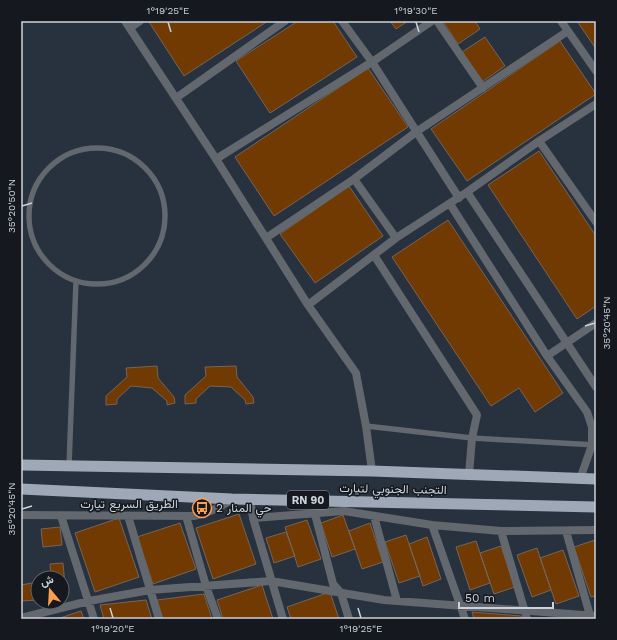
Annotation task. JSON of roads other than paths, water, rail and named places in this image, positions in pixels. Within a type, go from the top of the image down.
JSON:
[{"type":"highway","name":"التجنب الجنوبي لتيارت","points":[[21,465],[372,471],[596,479]]},
{"type":"highway","name":"التجنب الجنوبي لتيارت","points":[[21,489],[232,499],[596,507]]},
{"type":"street","points":[[140,21],[127,24],[216,159],[308,305],[356,373],[366,426],[372,471]]},
{"type":"street","points":[[176,98],[285,21]]},
{"type":"street","points":[[342,21],[372,62],[459,198]]},
{"type":"street","points":[[216,159],[372,62],[432,21]]},
{"type":"street","points":[[437,21],[483,88]]},
{"type":"street","points":[[561,21],[596,70]]},
{"type":"street","points":[[266,238],[354,179],[416,132],[568,31]]},
{"type":"street","points":[[308,305],[396,238],[459,198],[539,141],[596,104]]},
{"type":"street","points":[[539,141],[596,222]]},
{"type":"street","points":[[354,179],[396,238]]},
{"type":"street","points":[[467,192],[596,387]]},
{"type":"street","points":[[450,204],[547,356],[587,412],[592,427],[594,445],[580,479]]},
{"type":"street","points":[[374,255],[477,415],[472,438],[469,475]]},
{"type":"street","points":[[547,356],[596,323]]},
{"type":"street","name":"الطريق السريع تيارت","points":[[21,515],[186,516],[210,512],[232,499]]},
{"type":"street","points":[[250,499],[253,518],[283,619]]},
{"type":"street","points":[[253,518],[344,511],[432,525],[501,531],[596,530]]},
{"type":"street","points":[[315,514],[333,584],[341,593],[349,619]]},
{"type":"street","points":[[61,516],[94,619]]},
{"type":"street","points":[[128,516],[159,619]]},
{"type":"street","points":[[186,516],[206,586],[218,619]]},
{"type":"street","points":[[374,516],[397,601]]},
{"type":"street","points":[[432,525],[465,619]]},
{"type":"street","points":[[501,531],[527,619]]},
{"type":"street","points":[[25,618],[89,601],[150,590],[271,581],[397,601],[524,610],[593,617],[566,531]]},
{"type":"lane","points":[[99,147],[122,151],[142,163],[157,181],[165,203],[165,227],[158,249],[143,267],[123,279],[99,284],[76,281],[57,271],[42,256],[35,243],[32,236],[29,215],[32,194],[42,175],[58,160],[77,150],[99,147]]},
{"type":"lane","points":[[70,466],[76,281]]},
{"type":"lane","points":[[366,426],[472,438],[594,445]]},
{"type":"place","name":"حي المنار 2","points":[[202,508]]}]
